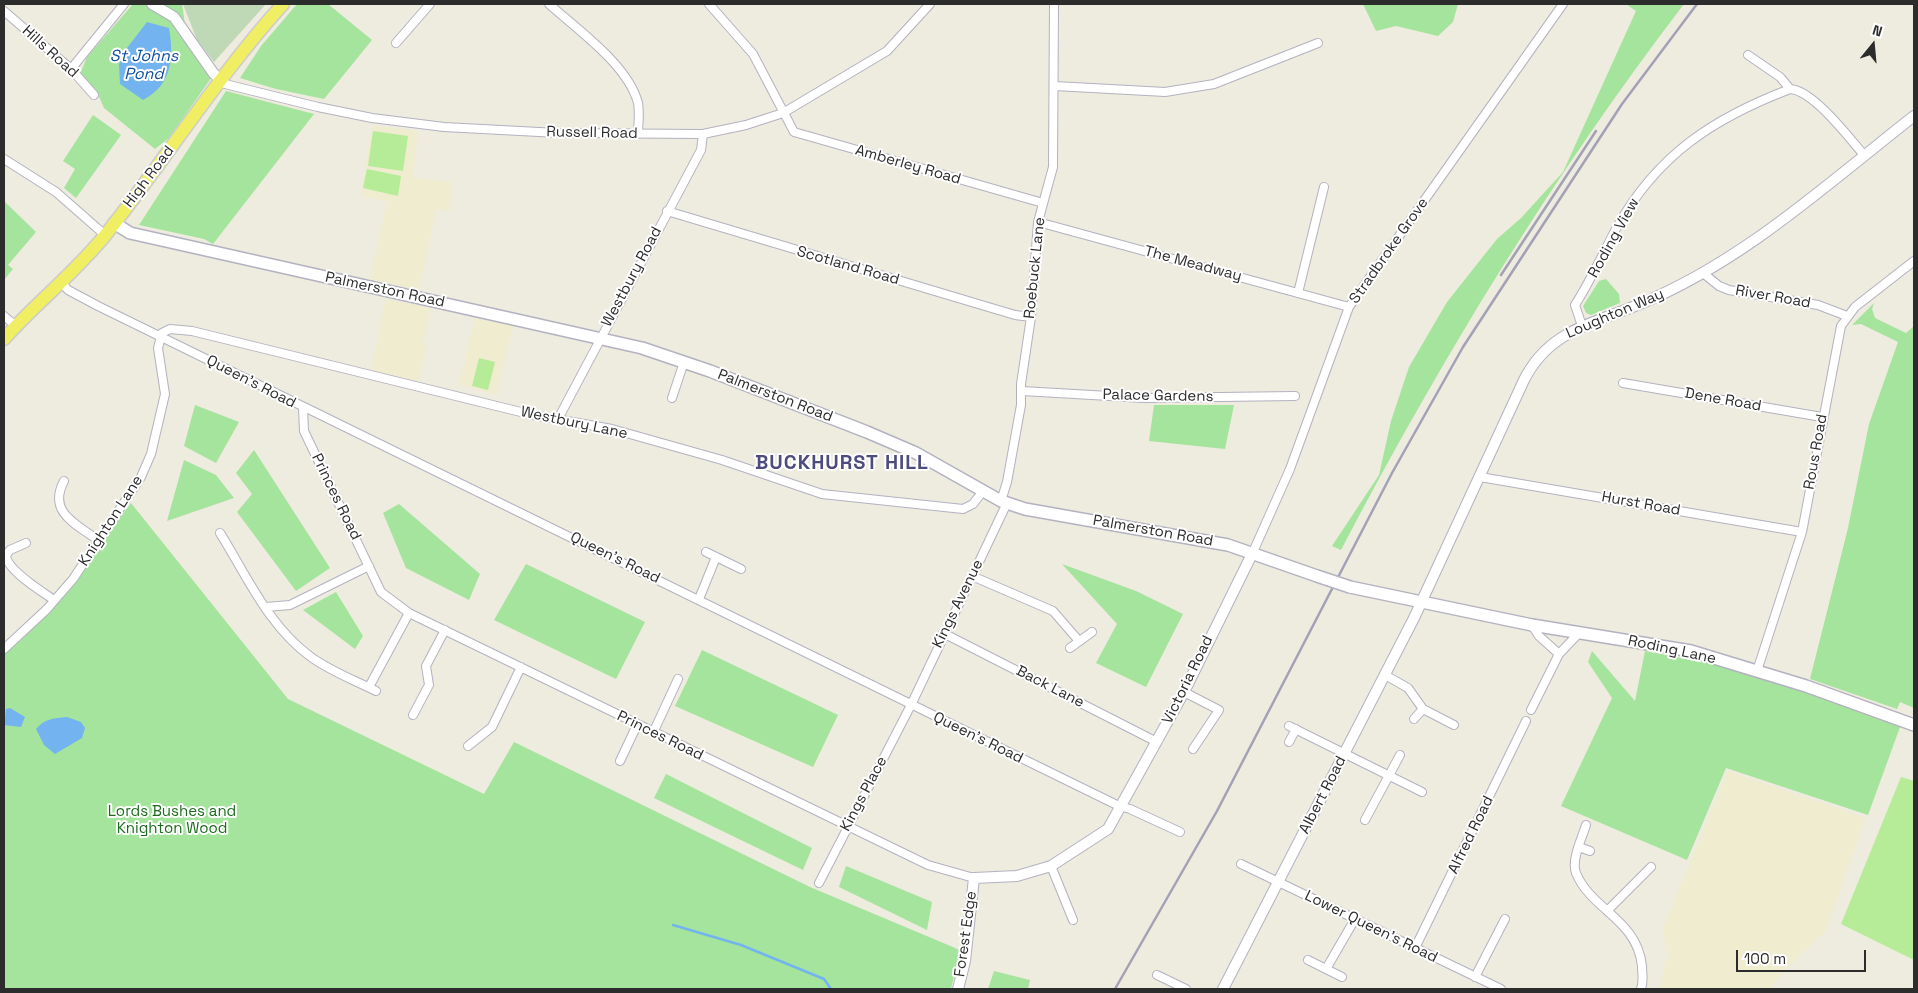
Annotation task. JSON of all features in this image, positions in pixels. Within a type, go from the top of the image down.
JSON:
[{"type":"main road","name":"High Road","points":[[4,339],[62,283],[105,235],[220,79],[282,4]]},
{"type":"main road","name":"Palmerston Road","points":[[114,223],[130,233],[600,338],[684,362],[916,452],[983,492],[1025,509],[1209,541],[1253,552],[1350,587],[1422,602]]},
{"type":"main road","name":"Roding Lane","points":[[1422,602],[1532,625],[1691,651],[1839,697],[1914,725]]},
{"type":"street","points":[[71,69],[124,4]]},
{"type":"street","points":[[152,4],[174,17],[208,67],[220,79]]},
{"type":"street","points":[[396,43],[430,4]]},
{"type":"street","points":[[549,4],[598,48],[629,80],[638,105],[638,134]]},
{"type":"street","name":"Amberley Road","points":[[710,4],[754,54],[794,132],[1043,203]]},
{"type":"street","name":"Russell Road","points":[[220,79],[225,84],[283,100],[397,121],[479,130],[703,134],[783,113],[887,51],[930,4]]},
{"type":"street","name":"Roebuck Lane","points":[[1004,502],[1022,391],[1021,384],[1031,317],[1038,222],[1053,167],[1055,86],[1054,4]]},
{"type":"street","name":"Stradbroke Grove","points":[[1253,552],[1290,469],[1349,307],[1563,4]]},
{"type":"street","name":"Hills Road","points":[[4,11],[71,69],[94,94]]},
{"type":"street","points":[[1055,86],[1165,92],[1214,84],[1318,43]]},
{"type":"street","points":[[1748,55],[1780,77],[1790,89],[1803,93],[1831,119],[1864,155]]},
{"type":"street","name":"Roding View","points":[[1582,326],[1576,305],[1617,228],[1650,180],[1696,135],[1738,111],[1790,89]]},
{"type":"street","name":"Loughton Way","points":[[1422,602],[1529,369],[1543,351],[1565,334],[1642,303],[1703,273],[1778,224],[1914,116]]},
{"type":"street","name":"Westbury Road","points":[[558,419],[701,150],[703,134]]},
{"type":"street","points":[[4,159],[56,192],[105,235]]},
{"type":"street","points":[[1298,293],[1324,187]]},
{"type":"street","name":"Scotland Road","points":[[667,211],[968,301],[1031,317]]},
{"type":"street","name":"The Meadway","points":[[1038,222],[1349,307]]},
{"type":"street","name":"Rous Road","points":[[1757,671],[1802,532],[1837,337],[1847,316],[1855,307],[1914,261]]},
{"type":"street","name":"River Road","points":[[1703,273],[1718,286],[1729,290],[1818,305],[1847,316]]},
{"type":"street","name":"Queen's Road","points":[[62,283],[68,290],[303,408],[699,599],[1119,806],[1130,809],[1176,831]]},
{"type":"street","points":[[4,316],[16,326]]},
{"type":"street","name":"Westbury Lane","points":[[160,337],[162,333],[170,329],[192,331],[558,419],[612,429],[722,460],[822,494],[963,509],[973,504],[983,492]]},
{"type":"street","name":"Knighton Lane","points":[[4,649],[73,579],[129,498],[151,454],[165,394],[158,354],[160,337]]},
{"type":"street","points":[[672,398],[684,362]]},
{"type":"street","name":"Dene Road","points":[[1623,384],[1822,417]]},
{"type":"street","name":"Palace Gardens","points":[[1022,391],[1144,398],[1295,396]]},
{"type":"street","name":"Princes Road","points":[[303,408],[304,431],[382,592],[409,613],[653,733],[928,865],[974,878],[1017,876],[1051,866],[1108,829],[1119,806]]},
{"type":"street","name":"Hurst Road","points":[[1480,477],[1802,532]]},
{"type":"street","points":[[64,481],[57,500],[61,511],[99,540]]},
{"type":"street","name":"Kings Avenue","points":[[911,705],[943,633],[972,576],[1004,502]]},
{"type":"street","points":[[220,533],[276,623],[311,658],[372,689],[409,613]]},
{"type":"street","points":[[26,543],[10,550],[6,555],[6,559],[21,576],[54,600]]},
{"type":"street","points":[[706,552],[741,569]]},
{"type":"street","name":"Victoria Road","points":[[1119,806],[1184,692],[1253,552]]},
{"type":"street","points":[[699,599],[716,557]]},
{"type":"street","points":[[266,607],[290,605],[369,566]]},
{"type":"street","points":[[972,576],[1053,611],[1079,641]]},
{"type":"street","name":"Albert Road","points":[[1223,989],[1422,602]]},
{"type":"street","points":[[1532,625],[1538,636],[1559,654]]},
{"type":"street","points":[[413,715],[429,686],[426,666],[445,630]]},
{"type":"street","points":[[1070,648],[1092,632]]},
{"type":"street","name":"Back Lane","points":[[943,633],[1157,742]]},
{"type":"street","points":[[1531,710],[1559,654],[1579,633]]},
{"type":"street","points":[[468,746],[492,727],[521,667]]},
{"type":"street","points":[[1385,675],[1408,688],[1423,709],[1454,725]]},
{"type":"street","points":[[653,733],[678,679]]},
{"type":"street","points":[[1184,692],[1219,710],[1193,749]]},
{"type":"street","name":"Kings Place","points":[[819,883],[911,705]]},
{"type":"street","points":[[1414,718],[1423,709]]},
{"type":"street","name":"Alfred Road","points":[[1415,948],[1526,720]]},
{"type":"street","points":[[620,760],[637,725]]},
{"type":"street","points":[[1289,742],[1292,728],[1422,792]]},
{"type":"street","points":[[1364,820],[1387,775],[1400,755]]},
{"type":"street","points":[[1586,825],[1579,847],[1576,872],[1589,892],[1626,928],[1640,956],[1643,983],[1641,989]]},
{"type":"street","points":[[1579,847],[1590,851]]},
{"type":"street","name":"Lower Queen's Road","points":[[1241,864],[1499,989]]},
{"type":"street","points":[[1051,866],[1073,920]]},
{"type":"street","points":[[1608,910],[1651,867]]},
{"type":"street","name":"Forest Edge","points":[[958,989],[965,961],[974,878]]},
{"type":"street","points":[[1326,969],[1355,919]]},
{"type":"street","points":[[1475,977],[1505,919]]},
{"type":"street","points":[[1308,960],[1342,977]]},
{"type":"street","points":[[1157,975],[1186,989]]},
{"type":"shaded area","points":[[372,125],[418,131],[413,178],[452,182],[450,211],[437,209],[419,290],[370,279],[387,201],[361,196]]},
{"type":"shaded area","points":[[386,299],[431,308],[423,344],[427,346],[419,381],[371,370]]},
{"type":"shaded area","points":[[475,318],[513,326],[497,395],[459,385]]},
{"type":"shaded area","points":[[1728,771],[1866,818],[1826,931],[1785,970],[1770,989],[1660,989],[1667,955],[1663,928]]},
{"type":"green space","points":[[133,4],[182,4],[187,38],[214,74],[169,138],[155,149],[104,108],[96,90],[80,74],[87,57]]},
{"type":"green space","points":[[183,4],[266,4],[214,62],[197,40]]},
{"type":"green space","points":[[297,4],[328,4],[372,40],[324,99],[276,89],[240,78],[261,46]]},
{"type":"green space","points":[[1363,4],[1458,4],[1453,22],[1438,36],[1396,26],[1376,31]]},
{"type":"green space","points":[[1626,4],[1684,4],[1589,135],[1501,270],[1418,408],[1341,550],[1332,546],[1379,475],[1391,421],[1409,367],[1447,302],[1497,239],[1521,218],[1563,172],[1636,11]]},
{"type":"green space","points":[[226,91],[314,114],[213,244],[204,239],[139,225]]},
{"type":"green space","points":[[93,115],[121,135],[76,198],[64,188],[75,169],[63,161]]},
{"type":"green space","points":[[373,131],[408,136],[403,171],[368,166]]},
{"type":"green space","points":[[367,169],[401,176],[398,196],[363,188]]},
{"type":"green space","points":[[4,201],[36,232],[8,265],[13,269],[4,280]]},
{"type":"green space","points":[[1606,279],[1619,294],[1620,303],[1591,315],[1586,313],[1583,306],[1599,281]]},
{"type":"green space","points":[[1874,303],[1872,309],[1875,318],[1906,333],[1914,326],[1914,708],[1900,702],[1897,709],[1810,679],[1848,528],[1869,424],[1898,342],[1861,324],[1852,325]]},
{"type":"green space","points":[[479,358],[495,362],[488,390],[472,386]]},
{"type":"green space","points":[[195,405],[239,422],[216,463],[184,446]]},
{"type":"green space","points":[[1154,405],[1234,405],[1225,449],[1149,441]]},
{"type":"green space","points":[[254,450],[330,568],[296,591],[237,512],[252,494],[236,473]]},
{"type":"green space","points":[[184,460],[216,475],[234,498],[167,521]]},
{"type":"green space","name":"Lords Bushes and Knighton Wood","points":[[131,503],[288,699],[484,794],[514,742],[810,887],[960,950],[951,989],[4,989],[4,655],[49,612]]},
{"type":"green space","points":[[399,504],[480,574],[469,600],[406,568],[383,513]]},
{"type":"green space","points":[[526,564],[645,622],[616,679],[494,620]]},
{"type":"green space","points":[[1062,564],[1136,591],[1183,614],[1146,687],[1096,663],[1117,624]]},
{"type":"green space","points":[[336,592],[363,636],[355,649],[303,610]]},
{"type":"green space","points":[[702,650],[838,715],[813,767],[675,706]]},
{"type":"green space","points":[[1592,651],[1635,701],[1645,651],[1724,666],[1814,695],[1900,727],[1868,815],[1726,768],[1687,860],[1561,806],[1612,698],[1588,662]]},
{"type":"green space","points":[[666,774],[812,848],[803,870],[654,798]]},
{"type":"green space","points":[[1901,777],[1914,781],[1914,960],[1841,924]]},
{"type":"green space","points":[[846,866],[932,902],[927,930],[839,887]]},
{"type":"green space","points":[[994,971],[1030,980],[1028,989],[988,989]]},
{"type":"water","name":"St Johns Pond","points":[[147,22],[169,28],[171,60],[169,70],[160,87],[143,100],[120,84],[119,64],[127,48]]},
{"type":"water","points":[[10,708],[25,717],[21,727],[4,725],[6,709]]},
{"type":"water","points":[[67,717],[81,722],[85,728],[82,738],[55,754],[44,745],[36,729],[42,723]]},
{"type":"waterway","points":[[673,925],[741,945],[824,979],[831,989]]},
{"type":"railway","points":[[1115,989],[1217,811],[1392,473],[1463,347],[1622,104],[1697,4]]},
{"type":"railway","points":[[1501,275],[1596,131]]},
{"type":"district","name":"BUCKHURST HILL","points":[[842,464]]}]
